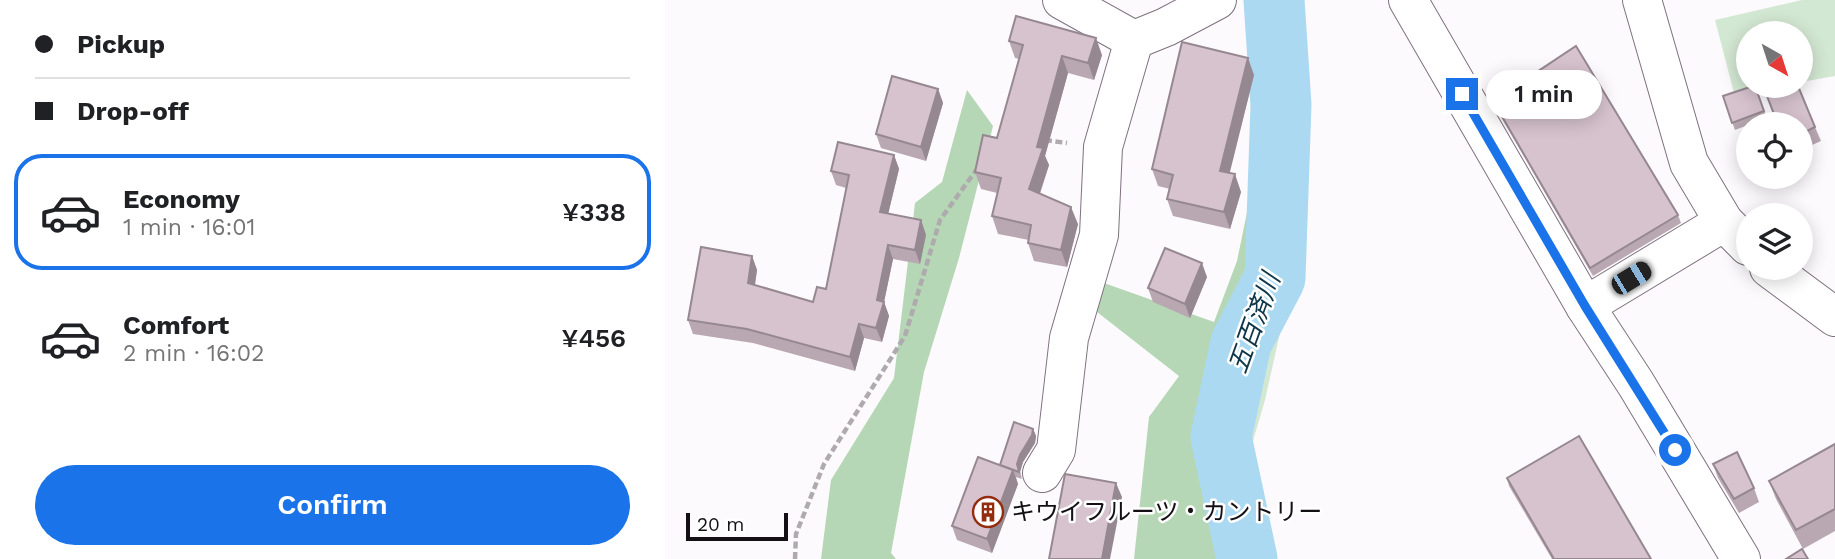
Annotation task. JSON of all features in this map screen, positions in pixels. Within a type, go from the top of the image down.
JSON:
[{"type":"street","points":[[1062,0],[1134,40]]},
{"type":"street","points":[[1134,40],[1166,27],[1217,0]]},
{"type":"street","points":[[1408,0],[1585,306],[1636,384],[1741,559]]},
{"type":"street","points":[[1585,306],[1736,234],[1689,163],[1642,0]]},
{"type":"street","points":[[1042,473],[1056,450],[1069,338],[1099,234],[1103,147],[1134,40]]},
{"type":"street","points":[[1785,280],[1835,317]]},
{"type":"path","points":[[1040,139],[1103,147]]},
{"type":"path","points":[[795,559],[796,534],[824,464],[905,336],[940,220],[978,167]]},
{"type":"green space","points":[[1247,0],[1295,0],[1301,48],[1300,244],[1265,400],[1245,468],[1263,559],[1234,559],[1204,482],[1241,343],[1275,285],[1275,83]]},
{"type":"green space","points":[[1802,0],[1835,0],[1835,76],[1813,80],[1813,21],[1736,21],[1734,93],[1715,20]]},
{"type":"green space","points":[[1273,86],[1270,267],[1204,482],[1234,559],[1134,559],[1149,417],[1179,376],[1097,312],[1104,283],[1214,322],[1237,261]]},
{"type":"green space","points":[[967,90],[993,126],[959,258],[924,372],[891,553],[896,559],[821,559],[831,480],[894,378],[915,203],[942,182]]},
{"type":"building","points":[[1016,16],[1096,38],[1088,63],[1062,56],[1037,147],[1043,148],[1029,189],[1071,207],[1061,250],[1028,243],[1031,225],[992,216],[1001,178],[975,172],[983,135],[997,138],[1023,45],[1009,41]]},
{"type":"building","points":[[1182,42],[1248,58],[1220,171],[1235,174],[1224,212],[1167,199],[1173,175],[1152,169]]},
{"type":"building","points":[[1576,46],[1678,215],[1590,268],[1493,101]]},
{"type":"building","points":[[892,76],[938,89],[921,147],[876,134]]},
{"type":"building","points":[[1736,92],[1736,98],[1759,98],[1764,111],[1736,112],[1736,122],[1732,123],[1723,96]]},
{"type":"building","points":[[1768,98],[1803,98],[1809,112],[1773,112]]},
{"type":"building","points":[[838,142],[894,155],[880,212],[921,220],[915,250],[888,245],[877,300],[884,302],[876,328],[859,324],[850,357],[747,329],[688,320],[701,247],[752,256],[748,283],[813,302],[817,287],[826,289],[849,175],[831,171]]},
{"type":"building","points":[[1165,248],[1202,263],[1185,304],[1148,288]]},
{"type":"building","points":[[1014,422],[1033,429],[1017,464],[1019,472],[1000,465]]},
{"type":"building","points":[[1579,436],[1651,559],[1554,559],[1507,478]]},
{"type":"building","points":[[1835,444],[1835,509],[1796,530],[1769,481]]},
{"type":"building","points":[[1737,452],[1754,488],[1734,499],[1713,464]]},
{"type":"building","name":"キウイフルーツ・カントリー","points":[[978,457],[1013,470],[987,539],[952,526]]},
{"type":"building","points":[[1065,474],[1116,483],[1102,559],[1049,559]]},
{"type":"building","points":[[1802,549],[1808,559],[1786,559]]},
{"type":"waterway","name":"五百済川","points":[[1247,559],[1221,437],[1241,343],[1275,278],[1281,105],[1274,0]]},
{"type":"place","name":"キウイフルーツ・カントリー","points":[[988,512]]},
{"type":"route","points":[[1462,94],[1585,306],[1675,450]]}]
